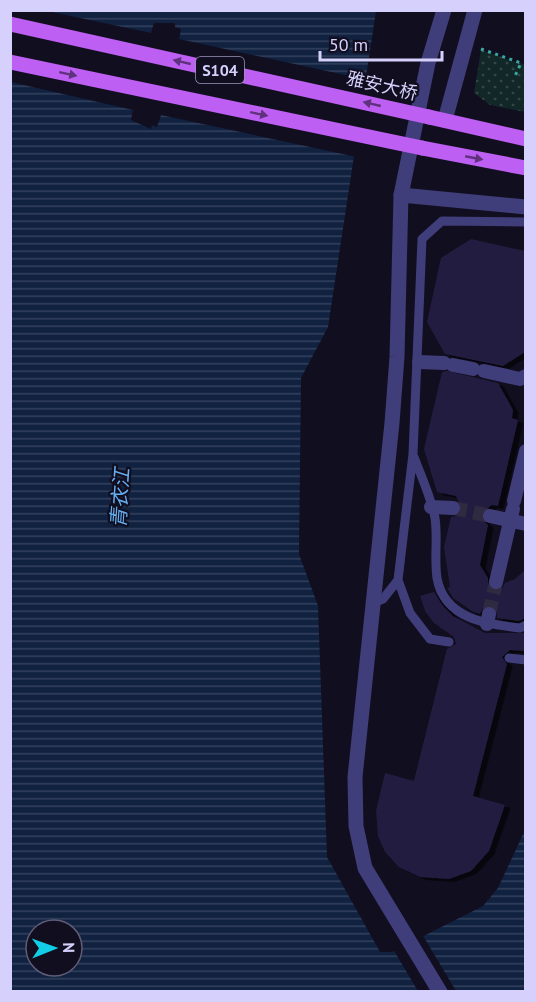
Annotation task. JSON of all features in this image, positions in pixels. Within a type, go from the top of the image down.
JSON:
[{"type":"main road","name":"雅安大桥","points":[[10,24],[445,120]]},
{"type":"main road","name":"S104","points":[[10,62],[525,168]]},
{"type":"main road","name":"S104","points":[[445,120],[525,139]]},
{"type":"street","points":[[440,992],[366,867],[356,826],[355,777],[396,368],[401,195],[428,63],[444,10]]},
{"type":"street","points":[[445,120],[475,10]]},
{"type":"street","points":[[401,195],[525,207]]},
{"type":"street","points":[[419,362],[448,364],[524,381]]},
{"type":"street","points":[[496,582],[525,451]]},
{"type":"street","points":[[431,507],[453,508]]},
{"type":"street","points":[[490,516],[512,510]]},
{"type":"street","points":[[512,510],[525,524]]},
{"type":"lane","points":[[449,642],[430,639],[410,613],[398,580],[413,454],[419,362],[422,239],[442,221],[525,222]]},
{"type":"lane","points":[[413,454],[435,517],[437,579],[443,596],[454,609],[469,619],[488,619],[520,628],[525,625]]},
{"type":"lane","points":[[372,604],[383,599],[398,580]]},
{"type":"lane","points":[[508,658],[525,660]]},
{"type":"path","points":[[481,42],[481,50],[521,63],[515,76]]},
{"type":"green space","points":[[481,50],[525,65],[525,112],[490,105],[474,93]]},
{"type":"water","name":"青衣江","points":[[10,11],[376,11],[328,327],[301,378],[299,554],[318,606],[327,857],[380,952],[392,952],[483,906],[498,888],[525,830],[525,991],[11,991]]},
{"type":"pier","points":[[11,11],[47,11],[151,33],[154,23],[175,23],[175,27],[181,29],[179,39],[368,80],[357,157],[161,115],[157,127],[152,125],[151,129],[131,120],[133,110],[11,82]]},
{"type":"pier","points":[[422,934],[456,991],[418,991],[393,949]]},
{"type":"building","points":[[471,239],[525,251],[525,352],[503,366],[445,354],[427,322],[441,258]]},
{"type":"building","points":[[447,371],[498,383],[513,410],[512,418],[518,420],[498,506],[492,505],[481,513],[482,519],[488,525],[480,565],[488,578],[488,585],[495,591],[502,589],[505,583],[515,579],[525,570],[525,618],[519,621],[497,618],[497,611],[491,605],[483,608],[480,614],[472,611],[453,598],[447,588],[450,587],[444,547],[451,517],[458,516],[462,508],[456,496],[437,492],[424,449],[442,372]]},
{"type":"building","points":[[434,592],[453,616],[485,633],[525,633],[525,651],[510,650],[502,657],[507,664],[473,796],[505,805],[489,851],[471,871],[449,879],[420,877],[399,867],[385,852],[378,836],[376,811],[385,773],[414,781],[447,649],[456,644],[454,637],[434,623],[425,611],[420,596]]},
{"type":"tunnel","points":[[453,508],[490,516]]},
{"type":"tunnel","points":[[489,614],[496,582]]}]
